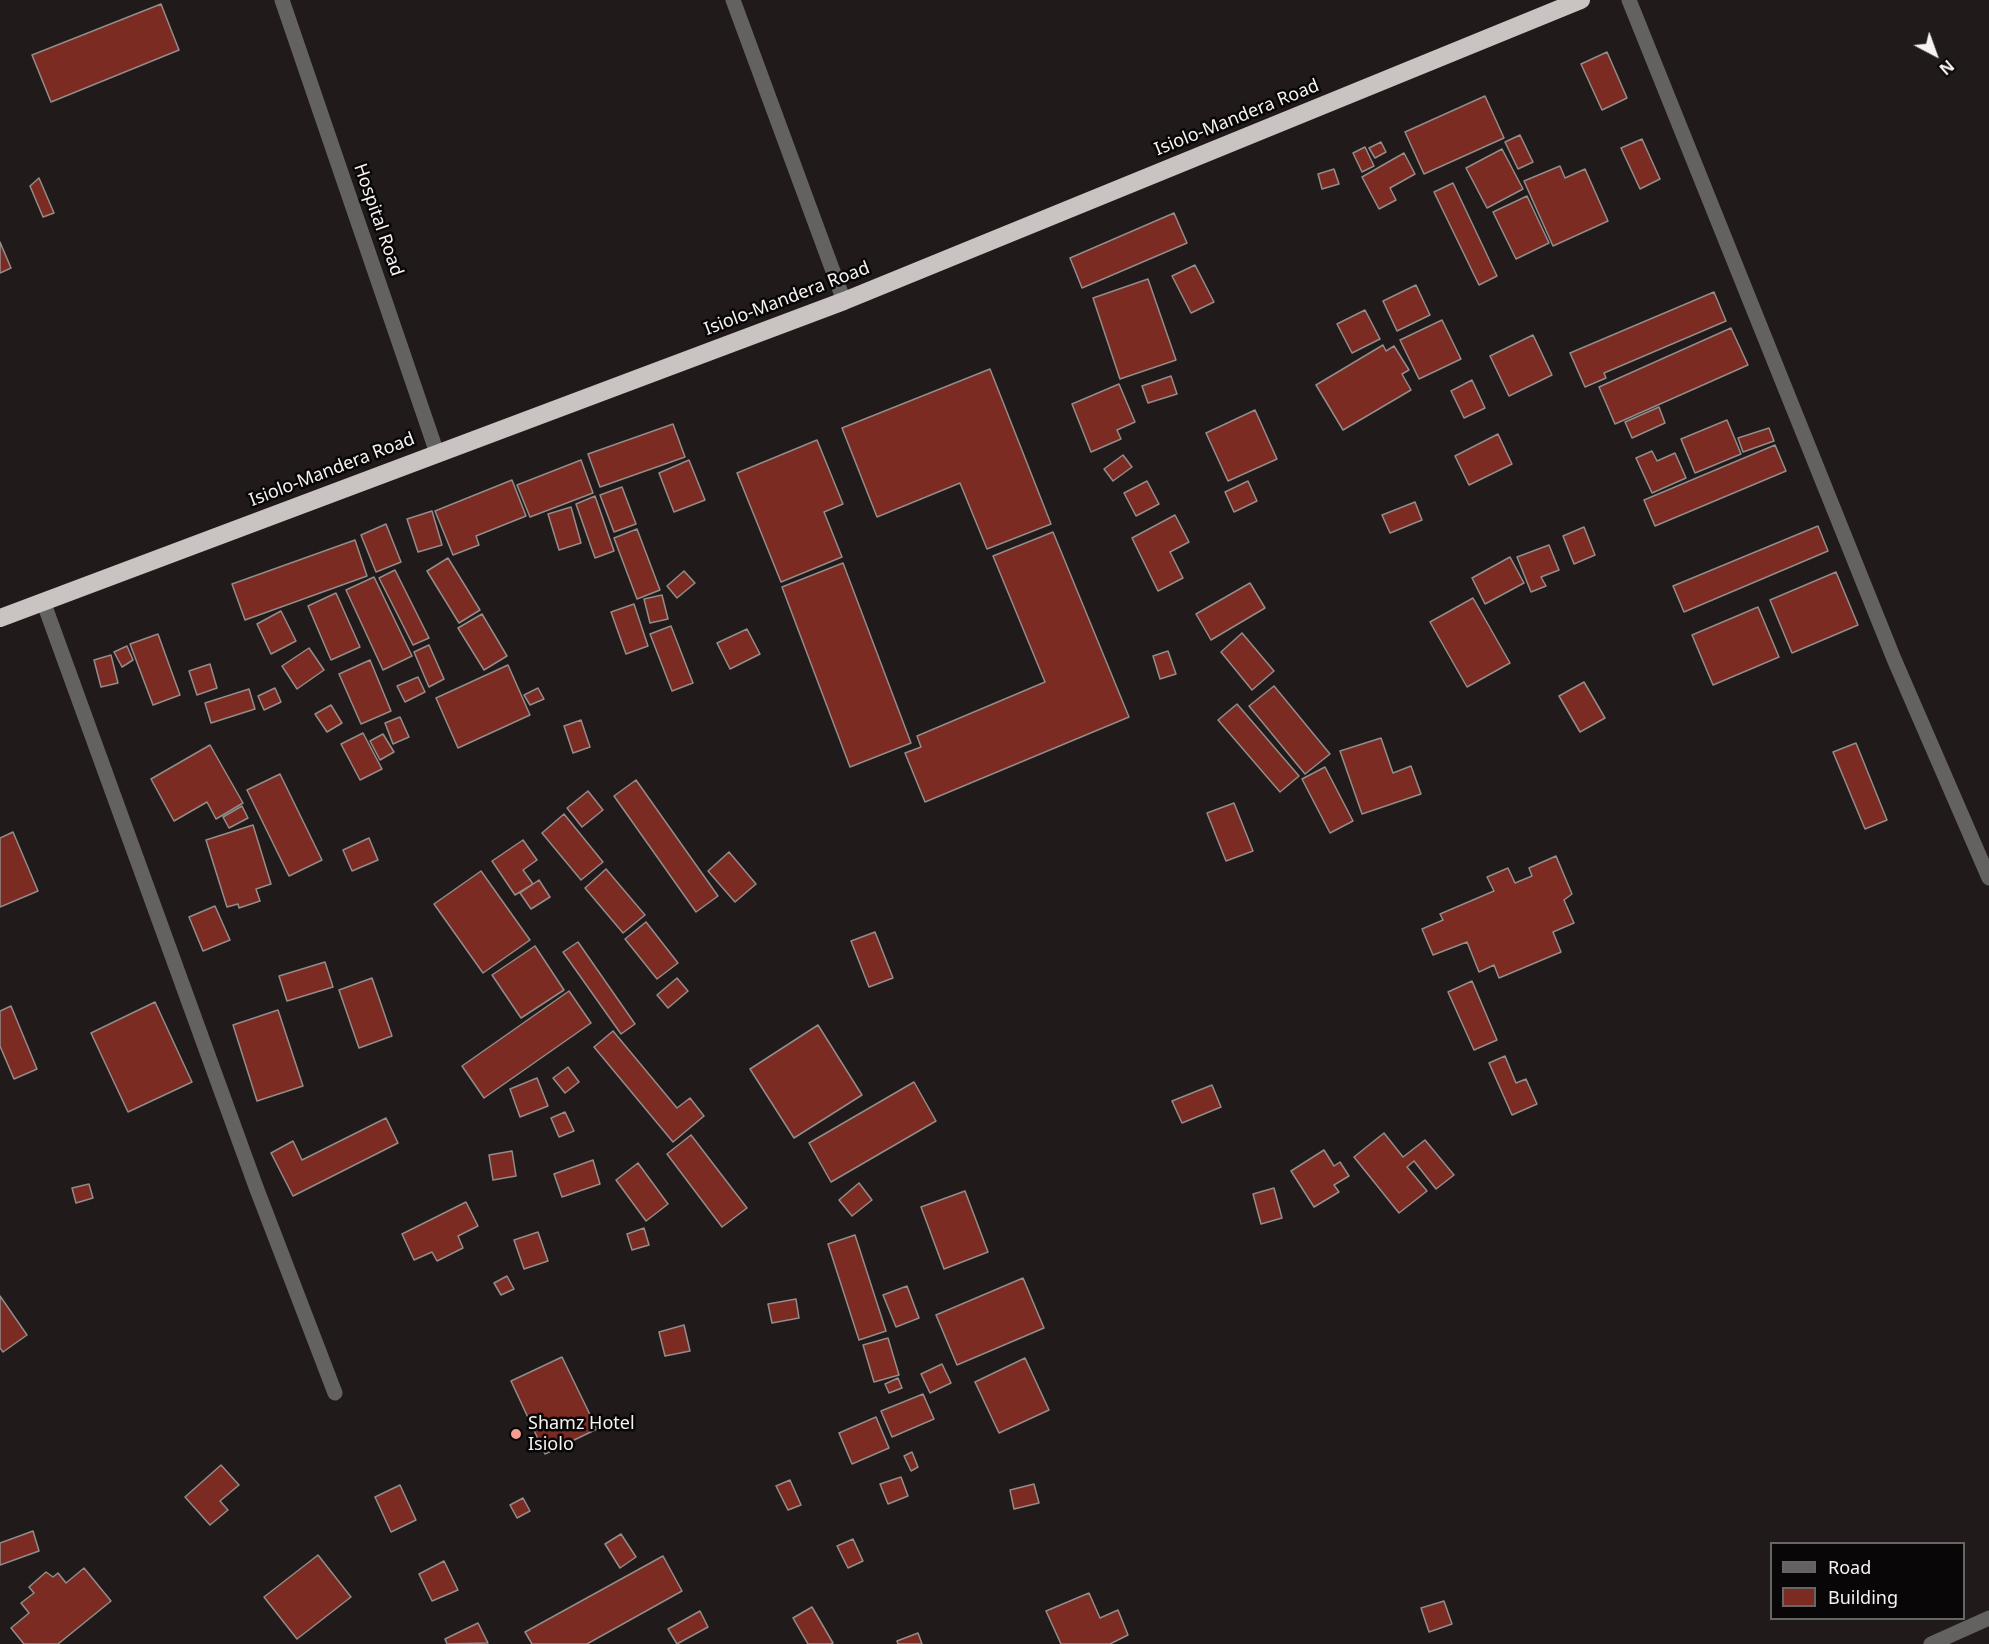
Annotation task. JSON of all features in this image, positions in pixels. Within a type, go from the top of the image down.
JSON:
[{"type":"highway","name":"Isiolo-Mandera Road","points":[[0,618],[844,300],[1581,0]]},
{"type":"street","name":"Hospital Road","points":[[282,0],[437,453]]},
{"type":"street","points":[[733,0],[844,300]]},
{"type":"street","points":[[1629,0],[1894,659],[1989,878]]},
{"type":"street","points":[[43,601],[255,1187],[335,1393]]},
{"type":"street","points":[[1931,1644],[1989,1618]]},
{"type":"building","points":[[161,4],[179,50],[51,102],[32,55]]},
{"type":"building","points":[[1607,52],[1627,98],[1602,110],[1581,64]]},
{"type":"building","points":[[1485,96],[1504,138],[1424,174],[1405,132]]},
{"type":"building","points":[[1520,135],[1533,162],[1518,169],[1505,142]]},
{"type":"building","points":[[1642,139],[1660,179],[1640,189],[1621,148]]},
{"type":"building","points":[[1381,142],[1386,152],[1375,158],[1369,148]]},
{"type":"building","points":[[1365,147],[1374,166],[1362,172],[1353,153]]},
{"type":"building","points":[[1502,149],[1523,189],[1487,208],[1466,168]]},
{"type":"building","points":[[1404,153],[1415,174],[1390,188],[1396,200],[1379,209],[1362,177]]},
{"type":"building","points":[[1560,166],[1565,178],[1585,169],[1608,221],[1553,246],[1524,181]]},
{"type":"building","points":[[1334,169],[1339,184],[1322,189],[1318,174]]},
{"type":"building","points":[[39,178],[54,213],[43,217],[30,186]]},
{"type":"building","points":[[1453,183],[1497,276],[1479,285],[1434,192]]},
{"type":"building","points":[[1527,196],[1549,243],[1516,259],[1493,212]]},
{"type":"building","points":[[1174,213],[1187,243],[1082,288],[1070,258]]},
{"type":"building","points":[[0,242],[11,268],[0,273]]},
{"type":"building","points":[[1195,265],[1214,302],[1191,313],[1172,276]]},
{"type":"building","points":[[1148,279],[1176,360],[1120,379],[1093,298]]},
{"type":"building","points":[[1416,285],[1430,315],[1397,331],[1383,301]]},
{"type":"building","points":[[1714,292],[1726,321],[1604,373],[1606,378],[1585,387],[1570,353]]},
{"type":"building","points":[[1365,310],[1380,339],[1352,353],[1337,324]]},
{"type":"building","points":[[1442,320],[1461,359],[1419,379],[1400,340]]},
{"type":"building","points":[[1731,328],[1748,365],[1615,424],[1599,387]]},
{"type":"building","points":[[1533,335],[1552,375],[1509,396],[1490,356]]},
{"type":"building","points":[[1383,345],[1386,351],[1394,346],[1409,370],[1402,374],[1411,390],[1343,430],[1316,385]]},
{"type":"building","points":[[990,369],[1051,524],[987,549],[960,483],[877,517],[842,428]]},
{"type":"building","points":[[1171,376],[1177,394],[1148,403],[1142,386]]},
{"type":"building","points":[[1472,380],[1485,408],[1464,418],[1451,391]]},
{"type":"building","points":[[1119,384],[1135,422],[1117,430],[1121,439],[1091,452],[1072,404]]},
{"type":"building","points":[[1659,407],[1665,423],[1632,438],[1625,422]]},
{"type":"building","points":[[1255,410],[1277,459],[1228,481],[1206,433]]},
{"type":"building","points":[[1727,420],[1741,454],[1695,473],[1681,439]]},
{"type":"building","points":[[673,424],[685,457],[600,487],[588,454]]},
{"type":"building","points":[[1769,428],[1774,441],[1743,452],[1738,438]]},
{"type":"building","points":[[1498,434],[1512,464],[1469,485],[1455,456]]},
{"type":"building","points":[[817,440],[843,504],[824,512],[842,557],[781,582],[737,473]]},
{"type":"building","points":[[1775,445],[1786,471],[1655,526],[1644,500]]},
{"type":"building","points":[[1652,451],[1657,461],[1675,453],[1686,478],[1652,493],[1636,458]]},
{"type":"building","points":[[1123,455],[1132,467],[1113,481],[1104,469]]},
{"type":"building","points":[[581,460],[593,493],[530,517],[517,485]]},
{"type":"building","points":[[689,460],[705,500],[674,512],[659,473]]},
{"type":"building","points":[[512,480],[526,516],[476,536],[479,545],[453,555],[435,511]]},
{"type":"building","points":[[1147,481],[1159,504],[1136,516],[1124,493]]},
{"type":"building","points":[[1248,481],[1257,501],[1234,512],[1225,492]]},
{"type":"building","points":[[622,487],[636,524],[614,532],[600,495]]},
{"type":"building","points":[[595,496],[614,551],[595,558],[576,504]]},
{"type":"building","points":[[1415,502],[1422,520],[1390,533],[1382,515]]},
{"type":"building","points":[[571,507],[581,543],[559,550],[548,514]]},
{"type":"building","points":[[432,511],[442,545],[418,552],[407,519]]},
{"type":"building","points":[[1175,515],[1189,542],[1170,552],[1183,578],[1158,591],[1132,538]]},
{"type":"building","points":[[386,524],[401,562],[376,572],[361,535]]},
{"type":"building","points":[[1818,526],[1828,551],[1684,612],[1673,586]]},
{"type":"building","points":[[1584,527],[1595,555],[1574,564],[1563,536]]},
{"type":"building","points":[[637,529],[660,590],[637,599],[614,538]]},
{"type":"building","points":[[1053,532],[1129,717],[925,802],[905,753],[921,747],[917,736],[1045,682],[993,556]]},
{"type":"building","points":[[355,540],[367,576],[245,620],[232,584]]},
{"type":"building","points":[[1549,545],[1559,570],[1541,577],[1546,586],[1531,592],[1517,557]]},
{"type":"building","points":[[1510,557],[1524,583],[1485,604],[1472,578]]},
{"type":"building","points":[[448,558],[480,610],[459,623],[427,571]]},
{"type":"building","points":[[843,563],[911,743],[850,767],[782,587]]},
{"type":"building","points":[[395,570],[429,638],[413,645],[379,578]]},
{"type":"building","points":[[684,571],[695,583],[677,598],[667,586]]},
{"type":"building","points":[[1836,572],[1858,625],[1792,653],[1770,600]]},
{"type":"building","points":[[374,577],[412,656],[383,670],[346,590]]},
{"type":"building","points":[[1250,583],[1265,608],[1211,640],[1196,614]]},
{"type":"building","points":[[336,593],[360,647],[331,660],[308,606]]},
{"type":"building","points":[[662,595],[668,619],[650,623],[644,599]]},
{"type":"building","points":[[1473,598],[1510,663],[1467,687],[1430,622]]},
{"type":"building","points":[[634,604],[648,646],[626,654],[611,612]]},
{"type":"building","points":[[1758,607],[1779,657],[1713,685],[1692,635]]},
{"type":"building","points":[[281,611],[296,641],[271,654],[257,624]]},
{"type":"building","points":[[482,614],[507,656],[484,670],[458,628]]},
{"type":"building","points":[[671,626],[693,683],[672,691],[650,634]]},
{"type":"building","points":[[747,629],[760,654],[730,669],[717,643]]},
{"type":"building","points":[[1242,633],[1274,671],[1252,690],[1221,652]]},
{"type":"building","points":[[158,634],[180,695],[153,705],[130,644]]},
{"type":"building","points":[[429,645],[444,679],[429,687],[414,652]]},
{"type":"building","points":[[127,646],[133,660],[122,667],[114,652]]},
{"type":"building","points":[[309,648],[324,670],[297,689],[282,666]]},
{"type":"building","points":[[1168,651],[1176,674],[1160,679],[1153,656]]},
{"type":"building","points":[[111,655],[118,683],[101,687],[94,660]]},
{"type":"building","points":[[370,660],[391,711],[361,724],[339,674]]},
{"type":"building","points":[[210,664],[217,688],[197,695],[189,671]]},
{"type":"building","points":[[508,665],[530,715],[458,748],[436,698]]},
{"type":"building","points":[[418,677],[425,692],[405,702],[397,686]]},
{"type":"building","points":[[1584,682],[1605,718],[1580,732],[1559,696]]},
{"type":"building","points":[[1274,686],[1330,754],[1305,774],[1249,706]]},
{"type":"building","points":[[275,688],[281,702],[264,710],[258,696]]},
{"type":"building","points":[[538,688],[544,699],[530,705],[524,695]]},
{"type":"building","points":[[249,689],[255,709],[211,723],[205,703]]},
{"type":"building","points":[[1237,704],[1299,776],[1280,792],[1218,720]]},
{"type":"building","points":[[331,705],[342,723],[327,732],[315,714]]},
{"type":"building","points":[[400,717],[409,737],[393,744],[385,723]]},
{"type":"building","points":[[581,720],[590,747],[573,753],[564,726]]},
{"type":"building","points":[[363,733],[382,769],[360,780],[341,744]]},
{"type":"building","points":[[383,734],[394,752],[380,760],[370,741]]},
{"type":"building","points":[[1381,738],[1393,773],[1411,766],[1421,794],[1362,814],[1340,751]]},
{"type":"building","points":[[1856,743],[1887,820],[1865,829],[1833,752]]},
{"type":"building","points":[[210,745],[243,803],[216,819],[207,802],[174,821],[151,779]]},
{"type":"building","points":[[1325,767],[1353,821],[1330,833],[1302,779]]},
{"type":"building","points":[[280,774],[322,860],[289,876],[247,790]]},
{"type":"building","points":[[636,780],[718,896],[696,912],[614,796]]},
{"type":"building","points":[[588,791],[603,810],[582,827],[567,808]]},
{"type":"building","points":[[1234,803],[1253,851],[1226,861],[1207,813]]},
{"type":"building","points":[[242,806],[248,818],[229,828],[223,817]]},
{"type":"building","points":[[564,814],[603,862],[581,880],[542,833]]},
{"type":"building","points":[[253,825],[271,884],[256,889],[260,901],[239,908],[238,904],[227,907],[206,840]]},
{"type":"building","points":[[13,832],[38,891],[0,907],[0,838]]},
{"type":"building","points":[[369,838],[378,860],[352,871],[343,850]]},
{"type":"building","points":[[523,840],[537,860],[523,870],[533,884],[515,895],[492,861]]},
{"type":"building","points":[[729,852],[756,884],[735,902],[708,871]]},
{"type":"building","points":[[1556,856],[1572,894],[1564,900],[1574,923],[1553,932],[1561,952],[1499,978],[1494,965],[1479,972],[1467,942],[1433,955],[1422,929],[1443,920],[1440,914],[1494,891],[1487,877],[1508,868],[1515,883],[1532,876],[1529,868]]},
{"type":"building","points":[[606,869],[645,915],[623,933],[585,888]]},
{"type":"building","points":[[481,871],[530,940],[483,973],[434,904]]},
{"type":"building","points":[[539,880],[550,897],[531,909],[520,893]]},
{"type":"building","points":[[215,906],[230,940],[203,951],[189,917]]},
{"type":"building","points":[[646,922],[678,963],[657,979],[625,939]]},
{"type":"building","points":[[875,932],[893,978],[869,987],[851,941]]},
{"type":"building","points":[[578,942],[635,1024],[621,1034],[563,952]]},
{"type":"building","points":[[535,946],[564,990],[521,1018],[492,975]]},
{"type":"building","points":[[325,962],[333,987],[287,1001],[279,976]]},
{"type":"building","points":[[372,978],[392,1036],[359,1048],[339,990]]},
{"type":"building","points":[[677,978],[688,991],[668,1008],[657,995]]},
{"type":"building","points":[[1472,981],[1497,1040],[1474,1050],[1448,992]]},
{"type":"building","points":[[569,991],[591,1023],[484,1098],[462,1066]]},
{"type":"building","points":[[155,1002],[192,1082],[128,1112],[91,1033]]},
{"type":"building","points":[[11,1006],[37,1069],[14,1079],[0,1046],[0,1011]]},
{"type":"building","points":[[278,1010],[303,1086],[257,1101],[233,1025]]},
{"type":"building","points":[[818,1025],[862,1095],[794,1138],[750,1069]]},
{"type":"building","points":[[613,1031],[677,1108],[690,1098],[704,1116],[673,1142],[594,1047]]},
{"type":"building","points":[[1505,1056],[1516,1083],[1526,1079],[1537,1104],[1512,1115],[1489,1063]]},
{"type":"building","points":[[568,1067],[579,1082],[565,1093],[553,1078]]},
{"type":"building","points":[[537,1078],[548,1106],[520,1117],[510,1089]]},
{"type":"building","points":[[914,1082],[936,1121],[831,1182],[809,1143]]},
{"type":"building","points":[[1212,1085],[1221,1107],[1182,1123],[1172,1101]]},
{"type":"building","points":[[565,1112],[574,1131],[559,1137],[551,1118]]},
{"type":"building","points":[[386,1118],[398,1143],[293,1196],[271,1153],[293,1141],[302,1160]]},
{"type":"building","points":[[1384,1133],[1403,1157],[1425,1140],[1454,1175],[1436,1189],[1414,1161],[1407,1167],[1427,1191],[1399,1213],[1354,1157]]},
{"type":"building","points":[[691,1135],[747,1208],[722,1227],[667,1154]]},
{"type":"building","points":[[1324,1150],[1334,1166],[1340,1162],[1349,1176],[1334,1185],[1339,1192],[1314,1207],[1291,1171]]},
{"type":"building","points":[[512,1151],[516,1176],[493,1180],[489,1155]]},
{"type":"building","points":[[593,1160],[600,1184],[562,1197],[554,1174]]},
{"type":"building","points":[[638,1163],[668,1204],[646,1221],[616,1180]]},
{"type":"building","points":[[859,1183],[872,1200],[852,1216],[839,1200]]},
{"type":"building","points":[[89,1184],[93,1198],[76,1203],[72,1188]]},
{"type":"building","points":[[1274,1188],[1282,1218],[1261,1224],[1253,1194]]},
{"type":"building","points":[[965,1191],[988,1252],[944,1269],[921,1207]]},
{"type":"building","points":[[466,1202],[478,1226],[458,1236],[463,1248],[437,1261],[432,1252],[414,1260],[402,1234]]},
{"type":"building","points":[[644,1228],[649,1245],[632,1250],[627,1234]]},
{"type":"building","points":[[538,1232],[548,1261],[524,1269],[514,1240]]},
{"type":"building","points":[[855,1235],[886,1331],[859,1340],[828,1244]]},
{"type":"building","points":[[507,1276],[514,1289],[501,1295],[494,1283]]},
{"type":"building","points":[[1023,1278],[1044,1328],[957,1365],[936,1315]]},
{"type":"building","points":[[907,1286],[919,1318],[896,1327],[883,1295]]},
{"type":"building","points":[[0,1296],[27,1335],[3,1352],[0,1348]]},
{"type":"building","points":[[796,1299],[799,1318],[772,1323],[768,1304]]},
{"type":"building","points":[[684,1325],[690,1351],[665,1356],[659,1332]]},
{"type":"building","points":[[888,1338],[899,1375],[874,1382],[863,1345]]},
{"type":"building","points":[[562,1357],[597,1429],[545,1454],[511,1381]]},
{"type":"building","points":[[1025,1358],[1049,1410],[999,1433],[975,1382]]},
{"type":"building","points":[[942,1364],[951,1383],[930,1393],[921,1374]]},
{"type":"building","points":[[898,1378],[902,1388],[889,1393],[885,1384]]},
{"type":"building","points":[[923,1394],[934,1419],[892,1437],[881,1411]]},
{"type":"building","points":[[876,1417],[889,1448],[852,1464],[839,1433]]},
{"type":"building","points":[[912,1452],[918,1467],[911,1471],[904,1456]]},
{"type":"building","points":[[221,1465],[239,1485],[220,1501],[228,1510],[210,1525],[185,1497]]},
{"type":"building","points":[[901,1477],[908,1496],[888,1504],[880,1484]]},
{"type":"building","points":[[790,1480],[801,1505],[788,1510],[776,1486]]},
{"type":"building","points":[[1034,1484],[1039,1503],[1014,1509],[1010,1490]]},
{"type":"building","points":[[400,1485],[416,1520],[391,1532],[375,1497]]},
{"type":"building","points":[[523,1498],[530,1511],[517,1518],[510,1505]]},
{"type":"building","points":[[33,1531],[39,1551],[0,1565],[0,1543]]},
{"type":"building","points":[[621,1534],[636,1557],[620,1568],[605,1544]]},
{"type":"building","points":[[853,1539],[863,1561],[848,1568],[837,1546]]},
{"type":"building","points":[[318,1555],[351,1597],[297,1639],[264,1597]]},
{"type":"building","points":[[663,1556],[682,1591],[587,1644],[532,1644],[525,1632]]},
{"type":"building","points":[[444,1561],[458,1590],[432,1601],[419,1574]]},
{"type":"building","points":[[84,1568],[111,1601],[58,1644],[24,1644],[11,1628],[29,1613],[21,1603],[34,1593],[29,1587],[46,1572],[53,1577],[58,1573],[66,1583]]},
{"type":"building","points":[[1089,1593],[1100,1618],[1118,1610],[1128,1635],[1110,1644],[1061,1644],[1046,1611]]},
{"type":"building","points":[[1444,1601],[1452,1624],[1429,1632],[1421,1608]]},
{"type":"building","points":[[812,1607],[833,1643],[808,1644],[793,1618]]},
{"type":"building","points":[[700,1611],[708,1627],[677,1644],[668,1629]]},
{"type":"building","points":[[478,1623],[488,1643],[447,1644],[445,1639]]},
{"type":"building","points":[[918,1633],[922,1644],[898,1644],[897,1641]]},
{"type":"place","name":"Shamz Hotel Isiolo","points":[[516,1434]]}]
